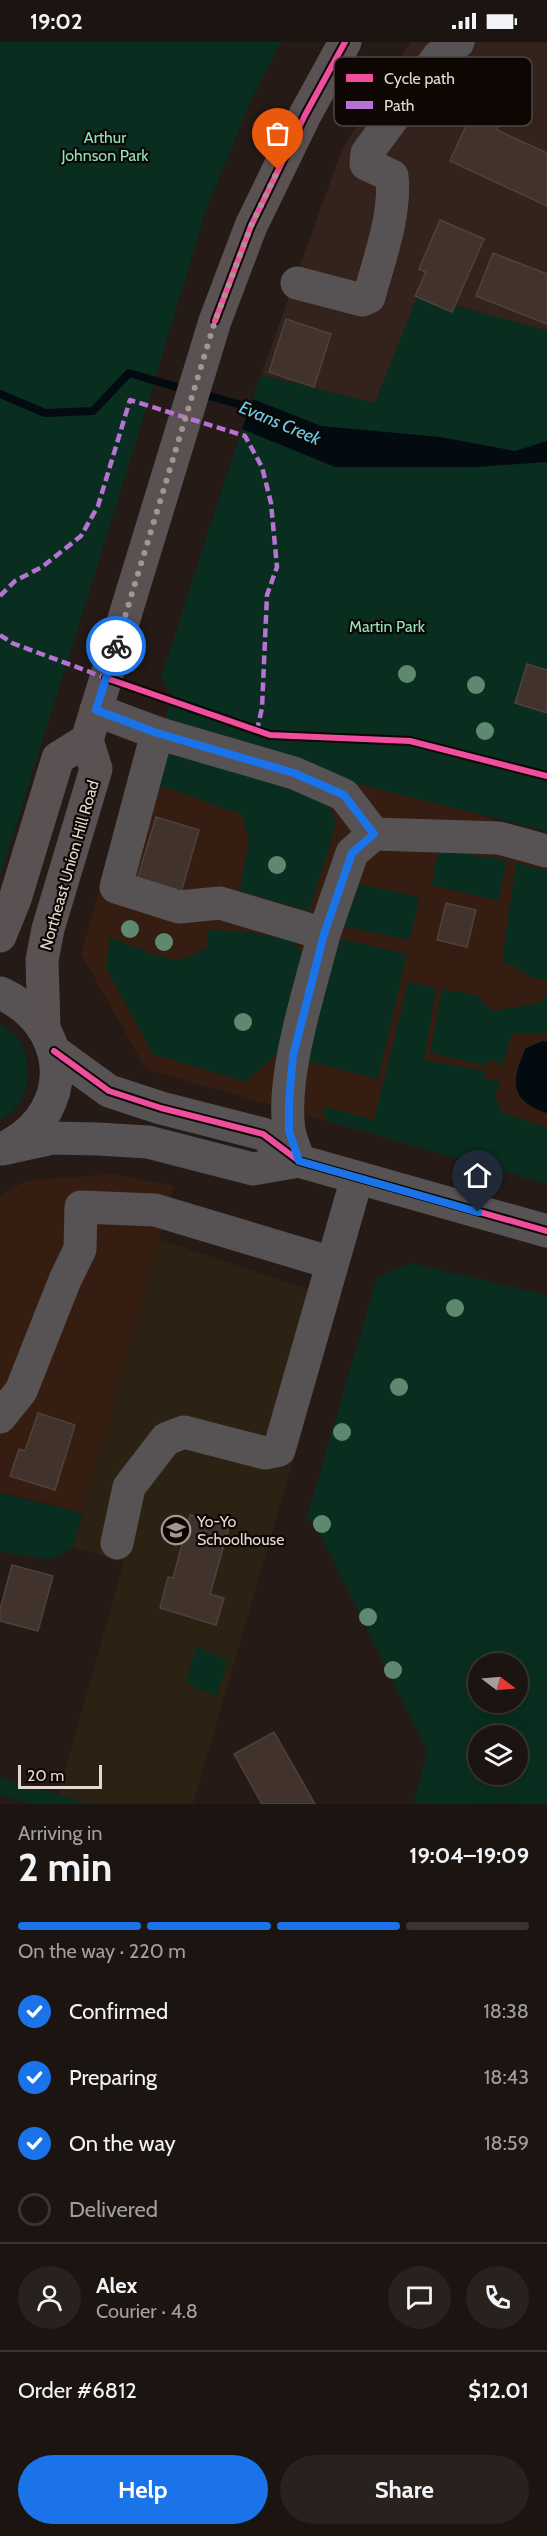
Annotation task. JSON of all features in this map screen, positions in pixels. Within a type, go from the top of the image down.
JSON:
[{"type":"main road","points":[[337,57],[345,42]]},
{"type":"main road","points":[[0,936],[15,899],[58,758],[92,725],[215,321],[251,226],[305,115],[334,62]]},
{"type":"main road","name":"Northeast Union Hill Road","points":[[49,1039],[42,960],[48,929],[96,769],[92,725]]},
{"type":"street","points":[[438,57],[458,42]]},
{"type":"street","points":[[297,283],[362,300],[369,297],[387,230],[393,185],[392,176],[366,164],[367,153],[387,126]]},
{"type":"street","points":[[92,725],[157,733],[294,773],[344,795],[374,834]]},
{"type":"street","points":[[157,733],[116,887],[179,907],[220,903],[324,934]]},
{"type":"street","points":[[299,1161],[289,1131],[293,1056],[324,934],[352,853],[374,834],[499,838],[547,851]]},
{"type":"street","points":[[0,993],[25,1007],[49,1039],[109,1092],[263,1134],[299,1161],[547,1231]]},
{"type":"street","points":[[2,1149],[24,1137],[41,1120],[52,1099],[57,1075],[49,1039]]},
{"type":"street","points":[[2,1149],[52,1138],[98,1139],[148,1142],[253,1169],[299,1161]]},
{"type":"street","points":[[117,1544],[129,1487],[165,1439],[184,1432],[265,1453],[279,1450],[357,1178]]},
{"type":"street","points":[[0,1418],[21,1391],[65,1280],[80,1249],[81,1207],[155,1210],[333,1263]]},
{"type":"shaded area","points":[[411,42],[547,42],[547,331],[418,295],[375,403],[261,375],[342,149],[357,126],[532,126],[532,57],[401,57]]},
{"type":"shaded area","points":[[151,712],[428,797],[547,837],[547,1184],[146,1069],[81,954]]},
{"type":"shaded area","points":[[112,1174],[174,1186],[83,1513],[0,1492],[0,1196],[25,1181]]},
{"type":"shaded area","name":"Yo-Yo Schoolhouse","points":[[159,1239],[340,1300],[193,1804],[90,1804],[58,1795],[124,1562],[73,1547]]},
{"type":"green space","name":"Arthur Johnson Park","points":[[0,42],[281,42],[252,98],[206,210],[0,876]]},
{"type":"green space","name":"Martin Park","points":[[418,295],[547,331],[547,831],[160,735],[173,694],[169,692],[161,677],[242,429],[256,434],[382,433],[321,426],[253,399],[261,375],[375,403]]},
{"type":"green space","points":[[166,753],[280,781],[315,796],[332,810],[336,825],[309,911],[240,891],[249,837],[241,814],[155,784]]},
{"type":"green space","points":[[440,850],[507,860],[498,901],[432,885],[434,868]]},
{"type":"green space","points":[[516,863],[547,871],[547,981],[529,976],[502,960]]},
{"type":"green space","points":[[356,883],[419,897],[410,940],[338,925]]},
{"type":"green space","points":[[208,930],[248,932],[294,941],[306,960],[285,1047],[246,1082],[153,1054],[106,968],[110,937],[178,961],[208,947]]},
{"type":"green space","points":[[332,937],[407,954],[378,1079],[304,1060]]},
{"type":"green space","points":[[408,982],[436,988],[424,1060],[485,1071],[484,1078],[501,1082],[495,1094],[502,1112],[547,1128],[547,1184],[327,1121],[322,1106],[374,1120]]},
{"type":"green space","points":[[442,989],[476,995],[493,1011],[540,1003],[547,993],[547,1033],[512,1034],[503,1064],[488,1060],[486,1066],[430,1053]]},
{"type":"green space","points":[[0,1024],[18,1039],[27,1060],[28,1072],[27,1084],[18,1105],[0,1120]]},
{"type":"green space","points":[[409,1263],[547,1295],[547,1804],[413,1804],[428,1752],[315,1524],[306,1520],[377,1278]]},
{"type":"green space","points":[[0,1493],[83,1513],[73,1547],[50,1560],[0,1552]]},
{"type":"green space","points":[[197,1646],[227,1661],[217,1696],[185,1683]]},
{"type":"green space","points":[[0,1777],[90,1804],[31,1804],[0,1795]]},
{"type":"water","points":[[253,399],[321,426],[440,437],[515,451],[547,441],[547,462],[476,467],[335,467],[242,429]]},
{"type":"water","points":[[543,1041],[547,1042],[547,1113],[535,1108],[520,1096],[516,1079],[526,1048]]},
{"type":"building","points":[[466,126],[499,126],[497,130],[547,153],[547,206],[450,161]]},
{"type":"building","points":[[440,220],[484,239],[452,312],[415,296],[426,272],[419,269]]},
{"type":"building","points":[[493,253],[547,274],[547,324],[476,296]]},
{"type":"building","points":[[286,319],[331,334],[314,387],[269,372]]},
{"type":"building","points":[[527,664],[547,670],[547,713],[515,703]]},
{"type":"building","points":[[156,817],[199,830],[180,896],[136,883]]},
{"type":"building","points":[[446,903],[476,910],[467,947],[437,940]]},
{"type":"building","points":[[38,1413],[75,1425],[55,1490],[10,1476],[19,1449],[25,1451]]},
{"type":"building","points":[[190,1515],[230,1524],[210,1594],[224,1598],[216,1625],[160,1608],[168,1577],[173,1578]]},
{"type":"building","points":[[12,1565],[53,1576],[38,1631],[0,1621],[0,1609]]},
{"type":"building","points":[[274,1732],[315,1804],[262,1804],[234,1754]]},
{"type":"waterway","name":"Evans Creek","points":[[0,394],[45,413],[93,411],[129,373],[187,390]]},
{"type":"waterway","name":"Evans Creek","points":[[199,393],[259,410]]},
{"type":"marked path","points":[[0,596],[15,581],[42,567],[81,536],[98,506],[130,400],[245,436],[262,467],[271,503],[277,567],[267,595],[262,708],[257,730]]},
{"type":"marked path","points":[[0,635],[12,643],[106,678]]},
{"type":"cycle path","points":[[337,57],[345,42]]},
{"type":"cycle path","points":[[215,321],[251,226],[305,115],[334,62]]},
{"type":"cycle path","points":[[106,678],[270,735],[410,741],[547,776]]},
{"type":"cycle path","points":[[54,1051],[109,1091],[161,1108],[263,1134],[299,1161],[547,1231]]},
{"type":"way so far","points":[[116,646],[215,321],[251,226],[278,170]]},
{"type":"place","name":"Yo-Yo Schoolhouse","points":[[176,1530]]},
{"type":"route","points":[[116,646],[96,710],[157,733],[294,773],[344,795],[374,834],[352,853],[324,934],[293,1056],[289,1131],[299,1161],[478,1212]]}]
